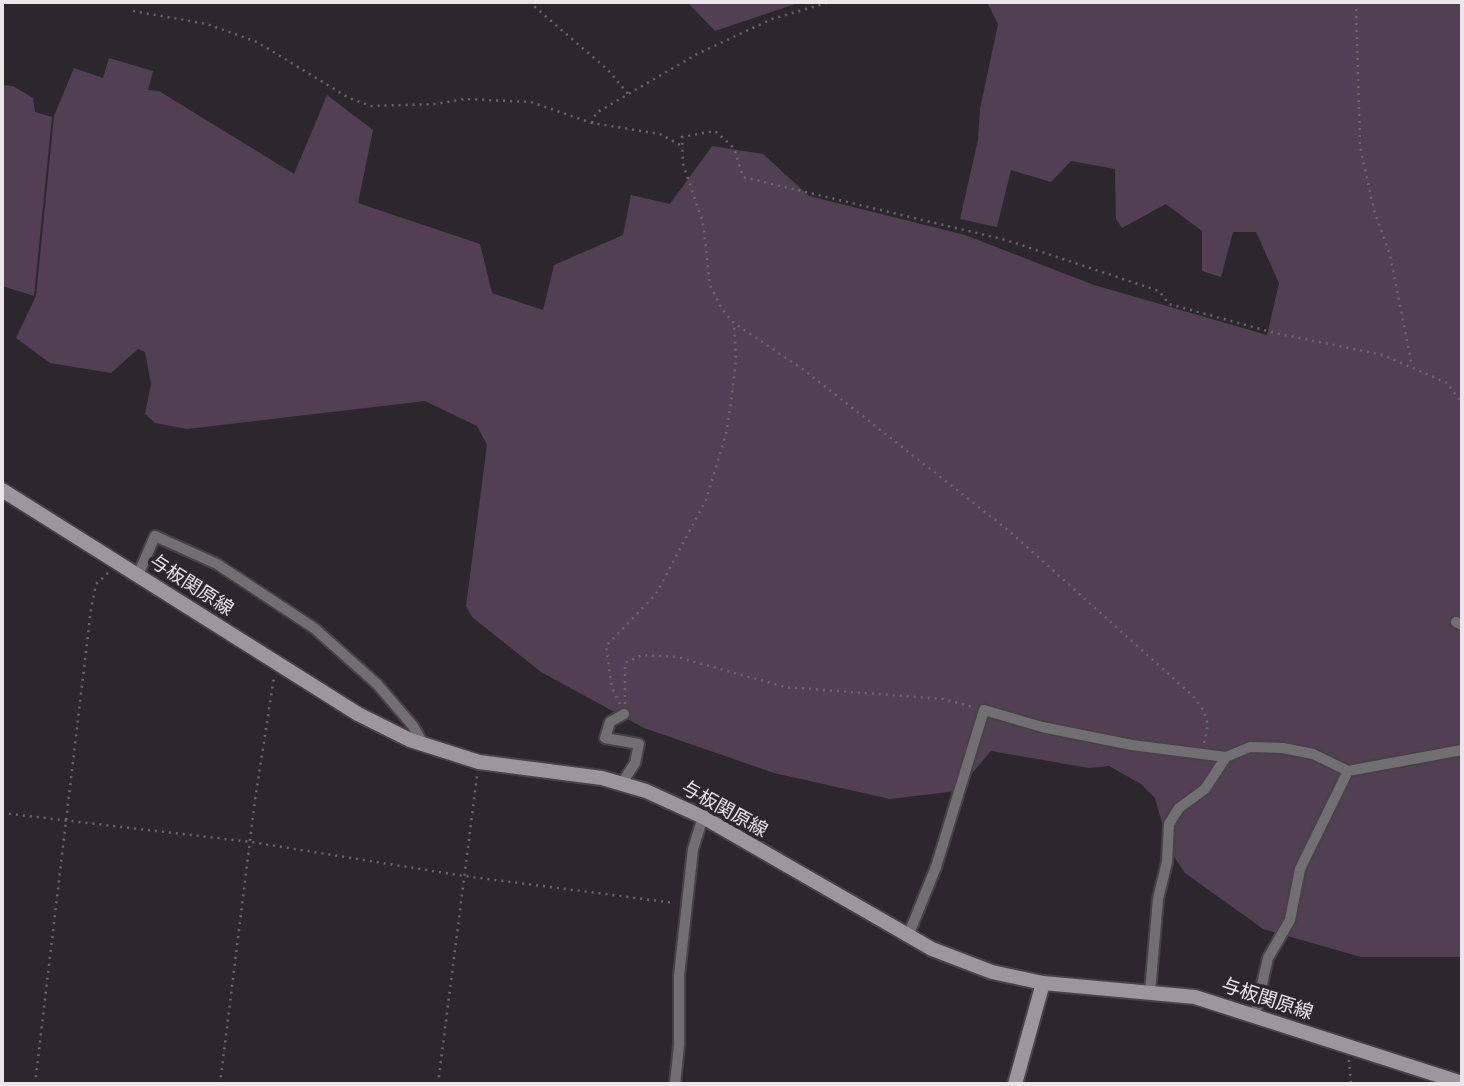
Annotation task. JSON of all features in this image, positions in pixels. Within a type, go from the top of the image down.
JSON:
[{"type":"main road","name":"与板関原線","points":[[2,490],[358,714],[424,745],[479,762],[573,773],[622,783],[703,817],[908,936],[959,961],[1043,983],[1195,998],[1255,1014],[1462,1083]]},
{"type":"main road","points":[[1015,1084],[1043,983]]},
{"type":"street","points":[[138,575],[155,536],[217,564],[314,628],[377,684],[414,726],[424,745]]},
{"type":"street","points":[[908,936],[936,867],[984,710],[1042,727],[1132,745],[1226,757],[1250,747],[1283,748],[1313,754],[1348,771],[1462,750]]},
{"type":"street","points":[[622,783],[635,763],[639,744],[605,738],[610,722],[624,714]]},
{"type":"street","points":[[1150,992],[1158,899],[1167,862],[1169,824],[1179,808],[1205,789],[1226,757]]},
{"type":"street","points":[[1255,1014],[1268,958],[1290,920],[1300,869],[1348,771]]},
{"type":"street","points":[[675,1084],[679,1045],[679,976],[693,849],[703,817]]},
{"type":"path","points":[[529,2],[608,70],[629,95]]},
{"type":"path","points":[[592,124],[596,113],[721,42],[772,19],[830,2]]},
{"type":"path","points":[[1356,2],[1360,146],[1374,210],[1390,255],[1412,366]]},
{"type":"path","points":[[133,11],[207,24],[257,42],[349,98],[370,106],[436,104],[464,99],[531,102],[592,124],[660,134],[680,145]]},
{"type":"path","points":[[1203,753],[1208,725],[1204,711],[1193,696],[1008,530],[804,370],[734,323],[722,309],[710,285],[703,223],[682,164],[682,137],[715,131],[734,148],[743,177],[1006,240],[1159,291],[1169,304],[1275,333],[1383,355],[1447,383],[1462,403]]},
{"type":"path","points":[[624,714],[612,688],[606,646],[656,594],[706,500],[726,434],[732,403],[736,360],[734,323]]},
{"type":"path","points":[[34,1084],[96,584],[106,573],[123,564]]},
{"type":"path","points":[[624,714],[625,663],[642,655],[677,657],[785,687],[943,699],[984,710]]},
{"type":"path","points":[[220,1084],[269,705],[278,663]]},
{"type":"path","points":[[438,1084],[479,762]]},
{"type":"path","points":[[2,813],[251,842],[464,876],[687,904]]},
{"type":"path","points":[[1347,1045],[1351,1084]]},
{"type":"path","points":[[2,1084],[10,1084]]},
{"type":"shaded area","points":[[687,2],[801,2],[715,31]]},
{"type":"shaded area","points":[[987,2],[1462,2],[1462,957],[1361,957],[1263,929],[1185,873],[1170,851],[1155,798],[1141,784],[1109,766],[1089,768],[991,751],[957,791],[890,799],[774,773],[644,728],[541,672],[472,617],[466,606],[487,445],[477,426],[425,401],[187,429],[155,423],[145,414],[151,384],[145,352],[138,349],[111,373],[50,363],[16,338],[36,296],[54,116],[74,68],[103,78],[109,58],[153,71],[148,90],[159,91],[294,174],[327,95],[373,130],[358,203],[480,244],[492,293],[543,310],[554,265],[623,235],[631,195],[670,204],[712,146],[763,154],[809,196],[965,235],[1094,285],[1267,335],[1279,283],[1256,232],[1233,232],[1221,277],[1202,271],[1202,231],[1166,204],[1122,228],[1116,219],[1115,169],[1071,161],[1051,182],[1011,170],[997,227],[960,219],[978,140],[980,109],[998,24]]},
{"type":"shaded area","points":[[2,85],[13,86],[33,98],[35,112],[52,117],[34,296],[2,286]]}]
